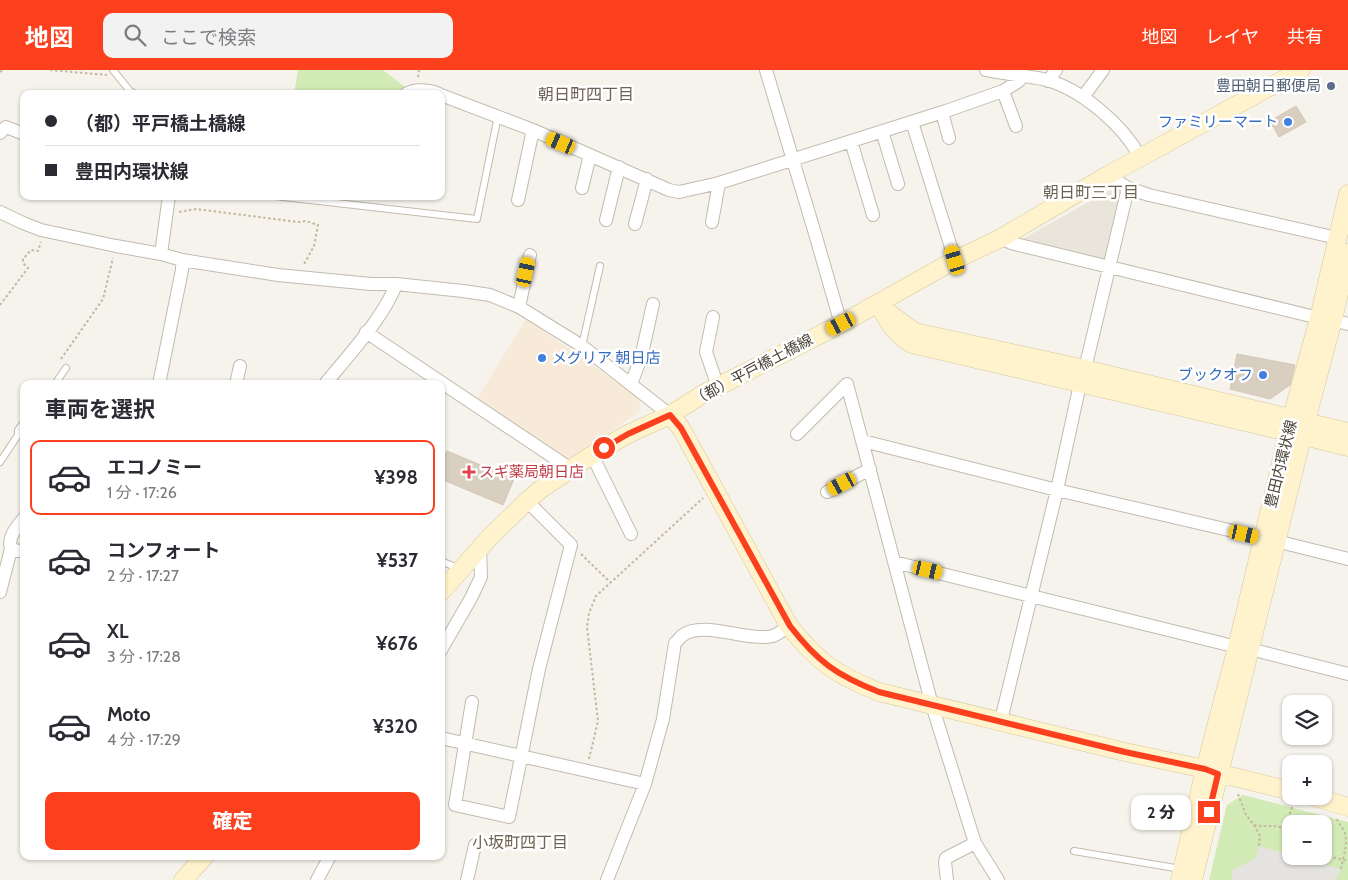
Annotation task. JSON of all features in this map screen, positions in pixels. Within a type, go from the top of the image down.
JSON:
[{"type":"street","points":[[766,70],[841,324]]},
{"type":"street","points":[[986,70],[1008,75],[1015,72],[1048,81],[1083,97],[1134,145],[1140,157]]},
{"type":"street","points":[[1048,81],[1056,70]]},
{"type":"street","points":[[1083,97],[1103,70]]},
{"type":"street","name":"（都）平戸橋土橋線","points":[[445,588],[480,548],[541,489],[592,455],[628,434],[670,415],[718,387],[841,324],[955,260],[1001,238],[1140,157],[1301,70]]},
{"type":"street","points":[[445,96],[532,130],[669,190],[679,192],[719,183],[1003,91],[1019,81],[1015,72]]},
{"type":"street","points":[[1003,91],[1016,126]]},
{"type":"street","points":[[942,112],[949,138]]},
{"type":"street","points":[[912,122],[955,260]]},
{"type":"street","points":[[0,134],[6,128],[20,133]]},
{"type":"street","points":[[518,200],[532,130]]},
{"type":"street","points":[[882,131],[898,184]]},
{"type":"street","points":[[851,141],[873,215]]},
{"type":"street","points":[[582,188],[590,155]]},
{"type":"street","points":[[606,220],[618,167]]},
{"type":"street","points":[[1108,175],[1128,188],[1149,196],[1337,238]]},
{"type":"street","points":[[635,224],[646,180]]},
{"type":"street","points":[[712,222],[719,183]]},
{"type":"street","points":[[1000,720],[1057,490],[1082,376],[1128,188]]},
{"type":"street","name":"豊田内環状線","points":[[1333,320],[1337,238],[1348,194]]},
{"type":"street","points":[[161,254],[168,200]]},
{"type":"street","points":[[0,212],[41,230],[182,260],[297,277],[463,291],[490,295],[519,307],[582,346],[670,415],[681,428],[790,626],[814,654],[834,671],[879,692],[1218,773],[1282,795]]},
{"type":"street","points":[[1001,238],[1011,243],[1333,320]]},
{"type":"street","name":"豊田内環状線","points":[[1185,876],[1218,773],[1243,648],[1297,426],[1333,320],[1348,253]]},
{"type":"street","points":[[519,307],[530,255]]},
{"type":"street","points":[[160,380],[182,270],[182,260]]},
{"type":"street","points":[[328,380],[392,297],[396,284]]},
{"type":"street","points":[[878,303],[915,332],[1082,376],[1297,426],[1348,432]]},
{"type":"street","points":[[631,384],[641,358],[653,304]]},
{"type":"street","points":[[713,317],[706,352],[718,387]]},
{"type":"street","points":[[366,332],[438,380]]},
{"type":"street","points":[[237,380],[240,366]]},
{"type":"street","points":[[797,434],[847,384],[932,704],[975,843],[998,880]]},
{"type":"street","points":[[445,385],[571,469]]},
{"type":"street","points":[[1297,426],[1348,447]]},
{"type":"street","points":[[863,441],[1057,490],[1348,559]]},
{"type":"street","points":[[592,455],[630,534]]},
{"type":"street","points":[[828,492],[870,469]]},
{"type":"street","points":[[472,702],[455,806],[509,817],[539,669],[572,545],[528,501]]},
{"type":"street","points":[[0,589],[17,550],[9,544],[11,537],[20,524]]},
{"type":"street","points":[[445,643],[467,607],[481,577],[480,548]]},
{"type":"street","points":[[894,562],[1348,674]]},
{"type":"street","points":[[607,880],[645,784],[662,719],[675,644],[684,635],[694,630],[717,631],[743,636],[773,636],[790,626]]},
{"type":"street","points":[[445,739],[645,784]]},
{"type":"street","points":[[947,880],[946,858],[975,843]]},
{"type":"street","points":[[467,880],[475,845]]},
{"type":"street","points":[[182,880],[200,860]]},
{"type":"street","points":[[317,880],[328,860]]},
{"type":"lane","points":[[113,73],[129,90]]},
{"type":"lane","points":[[310,200],[476,219],[498,116]]},
{"type":"lane","points":[[582,346],[600,266]]},
{"type":"lane","points":[[58,380],[66,368]]},
{"type":"lane","points":[[0,462],[18,435],[20,427]]},
{"type":"lane","points":[[445,563],[461,570]]},
{"type":"lane","points":[[1074,850],[1185,876]]},
{"type":"path","points":[[50,70],[113,73]]},
{"type":"path","points":[[167,211],[184,212],[196,209],[298,222],[306,220],[318,225],[314,246],[297,277]]},
{"type":"path","points":[[0,305],[28,268],[23,263],[23,259],[31,250],[38,251],[42,236],[41,230]]},
{"type":"path","points":[[62,359],[103,299],[116,246]]},
{"type":"path","points":[[586,771],[598,722],[587,627],[589,613],[596,596],[708,494]]},
{"type":"path","points":[[572,545],[610,582]]},
{"type":"path","points":[[1218,773],[1254,825],[1260,836],[1259,846]]},
{"type":"path","points":[[1340,804],[1339,824],[1344,832],[1347,844],[1341,869]]},
{"type":"path","points":[[1254,825],[1275,825],[1282,827]]},
{"type":"path","points":[[1332,857],[1348,861]]},
{"type":"shaded area","points":[[1108,191],[1123,191],[1105,262],[1019,241]]},
{"type":"shaded area","name":"メグリア 朝日店","points":[[526,319],[639,398],[640,411],[569,462],[477,399]]},
{"type":"shaded area","points":[[1259,846],[1282,852],[1282,865],[1326,865],[1341,869],[1336,880],[1232,880],[1232,870],[1255,859]]},
{"type":"green space","points":[[298,70],[383,70],[405,87],[401,90],[295,90]]},
{"type":"green space","points":[[1243,795],[1321,815],[1282,815],[1282,865],[1332,865],[1332,818],[1348,822],[1348,880],[1209,880],[1227,805]]},
{"type":"building","name":"ファミリーマート","points":[[1296,106],[1306,122],[1279,137],[1270,121]]},
{"type":"building","name":"ブックオフ","points":[[1237,354],[1295,365],[1290,385],[1270,399],[1230,389]]},
{"type":"building","name":"スギ薬局朝日店","points":[[447,451],[514,479],[503,505],[445,481],[445,456]]},
{"type":"place","name":"豊田朝日郵便局","points":[[1331,86]]},
{"type":"place","name":"ファミリーマート","points":[[1288,122]]},
{"type":"place","name":"メグリア 朝日店","points":[[542,358]]},
{"type":"place","name":"ブックオフ","points":[[1263,375]]},
{"type":"place","name":"スギ薬局朝日店","points":[[469,472]]},
{"type":"district","name":"朝日町四丁目","points":[[586,94]]},
{"type":"district","name":"朝日町三丁目","points":[[1091,192]]},
{"type":"district","name":"小坂町四丁目","points":[[520,842]]},
{"type":"route","points":[[604,448],[628,434],[670,415],[681,428],[790,626],[814,654],[834,671],[857,684],[879,692],[1125,752],[1205,769],[1218,774],[1209,812]]}]
